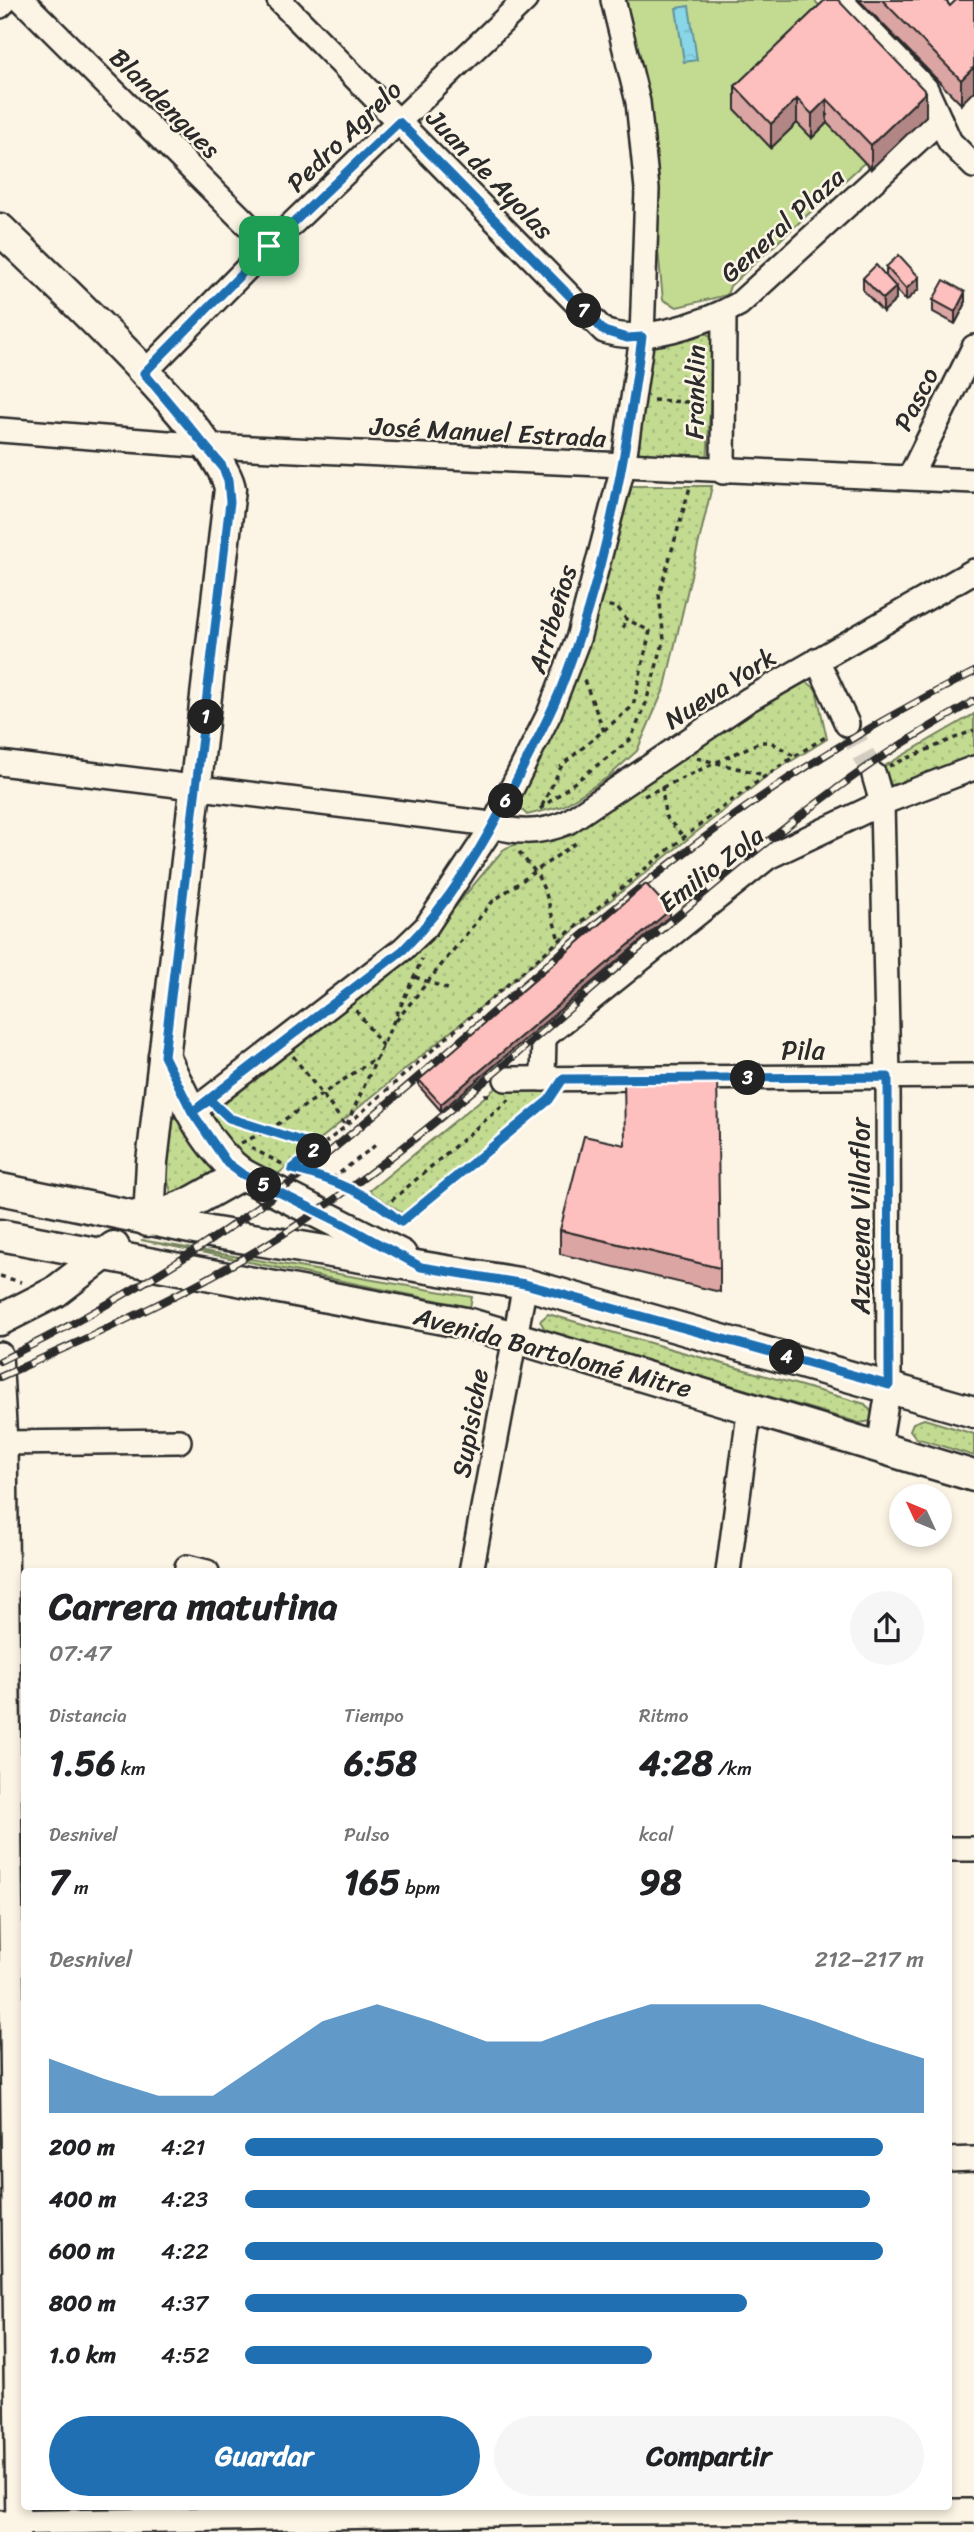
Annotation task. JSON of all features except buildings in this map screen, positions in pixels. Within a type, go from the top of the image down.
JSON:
[{"type":"main road","points":[[0,229],[144,373],[207,446],[228,480],[230,502],[152,1162],[149,1220]]},
{"type":"main road","points":[[164,1056],[201,1106],[227,1163],[242,1174],[341,1223],[421,1267]]},
{"type":"main road","points":[[0,1320],[55,1292],[149,1220],[194,1201],[242,1174]]},
{"type":"main road","name":"Avenida Bartolomé Mitre","points":[[0,1189],[149,1220],[525,1284],[889,1385],[974,1412]]},
{"type":"main road","name":"Avenida Bartolomé Mitre","points":[[0,1235],[470,1324],[750,1406],[974,1476]]},
{"type":"main road","points":[[0,1297],[104,1254]]},
{"type":"street","points":[[0,6],[6,0]]},
{"type":"street","name":"Blandengues","points":[[22,0],[269,246]]},
{"type":"street","name":"Juan de Ayolas","points":[[279,0],[604,331],[627,338],[642,337]]},
{"type":"street","name":"Pedro Agrelo","points":[[144,373],[269,246],[525,0]]},
{"type":"street","name":"Arribeños","points":[[201,1106],[403,950],[426,927],[503,829],[567,671],[624,467],[642,337],[647,189],[632,72],[614,0]]},
{"type":"street","points":[[840,0],[926,89],[950,142],[974,166]]},
{"type":"street","name":"General Plaza","points":[[642,337],[724,312],[738,304],[940,120]]},
{"type":"street","name":"Franklin","points":[[723,472],[721,404],[724,312]]},
{"type":"street","name":"Pasco","points":[[910,477],[974,347]]},
{"type":"street","name":"José Manuel Estrada","points":[[0,430],[207,446],[695,471],[974,481]]},
{"type":"street","name":"Nueva York","points":[[0,762],[198,785],[503,829],[551,829],[568,822],[739,705],[974,571]]},
{"type":"street","points":[[817,660],[848,724]]},
{"type":"street","name":"Emilio Zola","points":[[553,1079],[544,1037],[768,857],[882,803],[974,768]]},
{"type":"street","name":"Azucena Villaflor","points":[[874,775],[882,803],[888,1077],[889,1385],[879,1447]]},
{"type":"street","name":"Pila","points":[[511,1087],[553,1079],[974,1076]]},
{"type":"street","name":"Supisiche","points":[[472,1568],[525,1284]]},
{"type":"street","points":[[0,1354],[10,1806],[12,2526],[182,2525],[292,2518],[602,2517],[783,2523],[865,2510]]},
{"type":"street","points":[[729,1568],[750,1406]]},
{"type":"street","points":[[2,1442],[179,1441]]},
{"type":"street","points":[[952,1849],[974,1849]]},
{"type":"street","points":[[952,2160],[974,2160]]},
{"type":"street","points":[[922,2510],[974,2511]]},
{"type":"path","points":[[634,398],[721,404]]},
{"type":"path","points":[[559,940],[547,894],[535,871],[503,829],[541,808],[630,740],[644,709],[664,640],[659,595],[695,471]]},
{"type":"path","points":[[541,808],[562,765],[636,702],[651,635],[646,628],[626,619],[618,608],[588,602]]},
{"type":"path","points":[[623,628],[626,619]]},
{"type":"path","points":[[567,671],[583,678],[604,730]]},
{"type":"path","points":[[292,1169],[346,1126],[559,940],[684,837],[765,775],[848,724]]},
{"type":"path","points":[[874,775],[903,757],[974,730]]},
{"type":"path","points":[[638,799],[760,742],[771,742],[794,756]]},
{"type":"path","points":[[684,837],[665,816],[665,756],[720,763],[765,775]]},
{"type":"path","points":[[396,1021],[493,901],[580,839]]},
{"type":"path","points":[[346,1126],[425,955]]},
{"type":"path","points":[[415,977],[450,990]]},
{"type":"path","points":[[345,995],[384,1048]]},
{"type":"path","points":[[283,1044],[346,1126]]},
{"type":"path","points":[[241,1143],[269,1130],[381,1055]]},
{"type":"path","points":[[232,1137],[292,1169],[332,1179],[384,1207],[401,1222],[549,1100],[553,1079]]},
{"type":"path","points":[[384,1207],[511,1087]]},
{"type":"path","points":[[201,1106],[229,1118],[320,1147]]},
{"type":"path","points":[[332,1179],[377,1144]]},
{"type":"green space","points":[[626,0],[814,0],[926,116],[871,169],[864,163],[730,286],[727,295],[677,307],[663,300],[639,58]]},
{"type":"green space","points":[[704,333],[714,337],[707,464],[637,461],[652,348],[661,340]]},
{"type":"green space","points":[[632,486],[712,486],[665,687],[637,751],[608,777],[563,806],[527,815],[521,809],[518,795],[572,689]]},
{"type":"green space","points":[[807,682],[816,689],[827,739],[767,776],[601,908],[278,1174],[270,1174],[210,1128],[209,1116],[390,975],[433,933],[503,850],[515,845],[559,838],[795,684]]},
{"type":"green space","points":[[974,714],[974,758],[894,791],[883,767]]},
{"type":"green space","points":[[498,1086],[553,1086],[540,1102],[405,1215],[369,1191]]},
{"type":"green space","points":[[169,1104],[223,1170],[173,1199],[165,1171]]},
{"type":"green space","points":[[141,1240],[472,1297],[470,1307]]},
{"type":"green space","points":[[548,1314],[865,1404],[874,1415],[871,1421],[860,1423],[546,1331],[540,1321]]},
{"type":"green space","points":[[924,1419],[974,1434],[974,1456],[916,1438],[910,1430],[913,1423]]},
{"type":"water","points":[[689,6],[697,60],[684,62],[676,8]]},
{"type":"tunnel","points":[[847,724],[874,775]]},
{"type":"railway","points":[[0,1361],[121,1296],[238,1222],[311,1167],[632,894],[714,831],[749,805],[859,734],[974,672]]},
{"type":"railway","points":[[0,1377],[163,1302],[242,1259],[318,1211],[458,1103],[659,931],[796,819],[880,758],[974,701]]},
{"type":"route","points":[[269,246],[144,373],[222,466],[230,489],[198,785],[164,1056],[182,1094],[192,1112],[210,1100],[229,1118],[320,1147],[292,1169],[332,1179],[384,1207],[401,1222],[549,1100],[563,1079],[888,1077],[889,1385],[525,1284],[421,1267],[341,1223],[242,1174],[227,1163],[192,1112],[403,950],[426,927],[493,826],[559,694],[578,639],[624,467],[642,337],[627,338],[604,331],[399,122],[269,246]]}]
